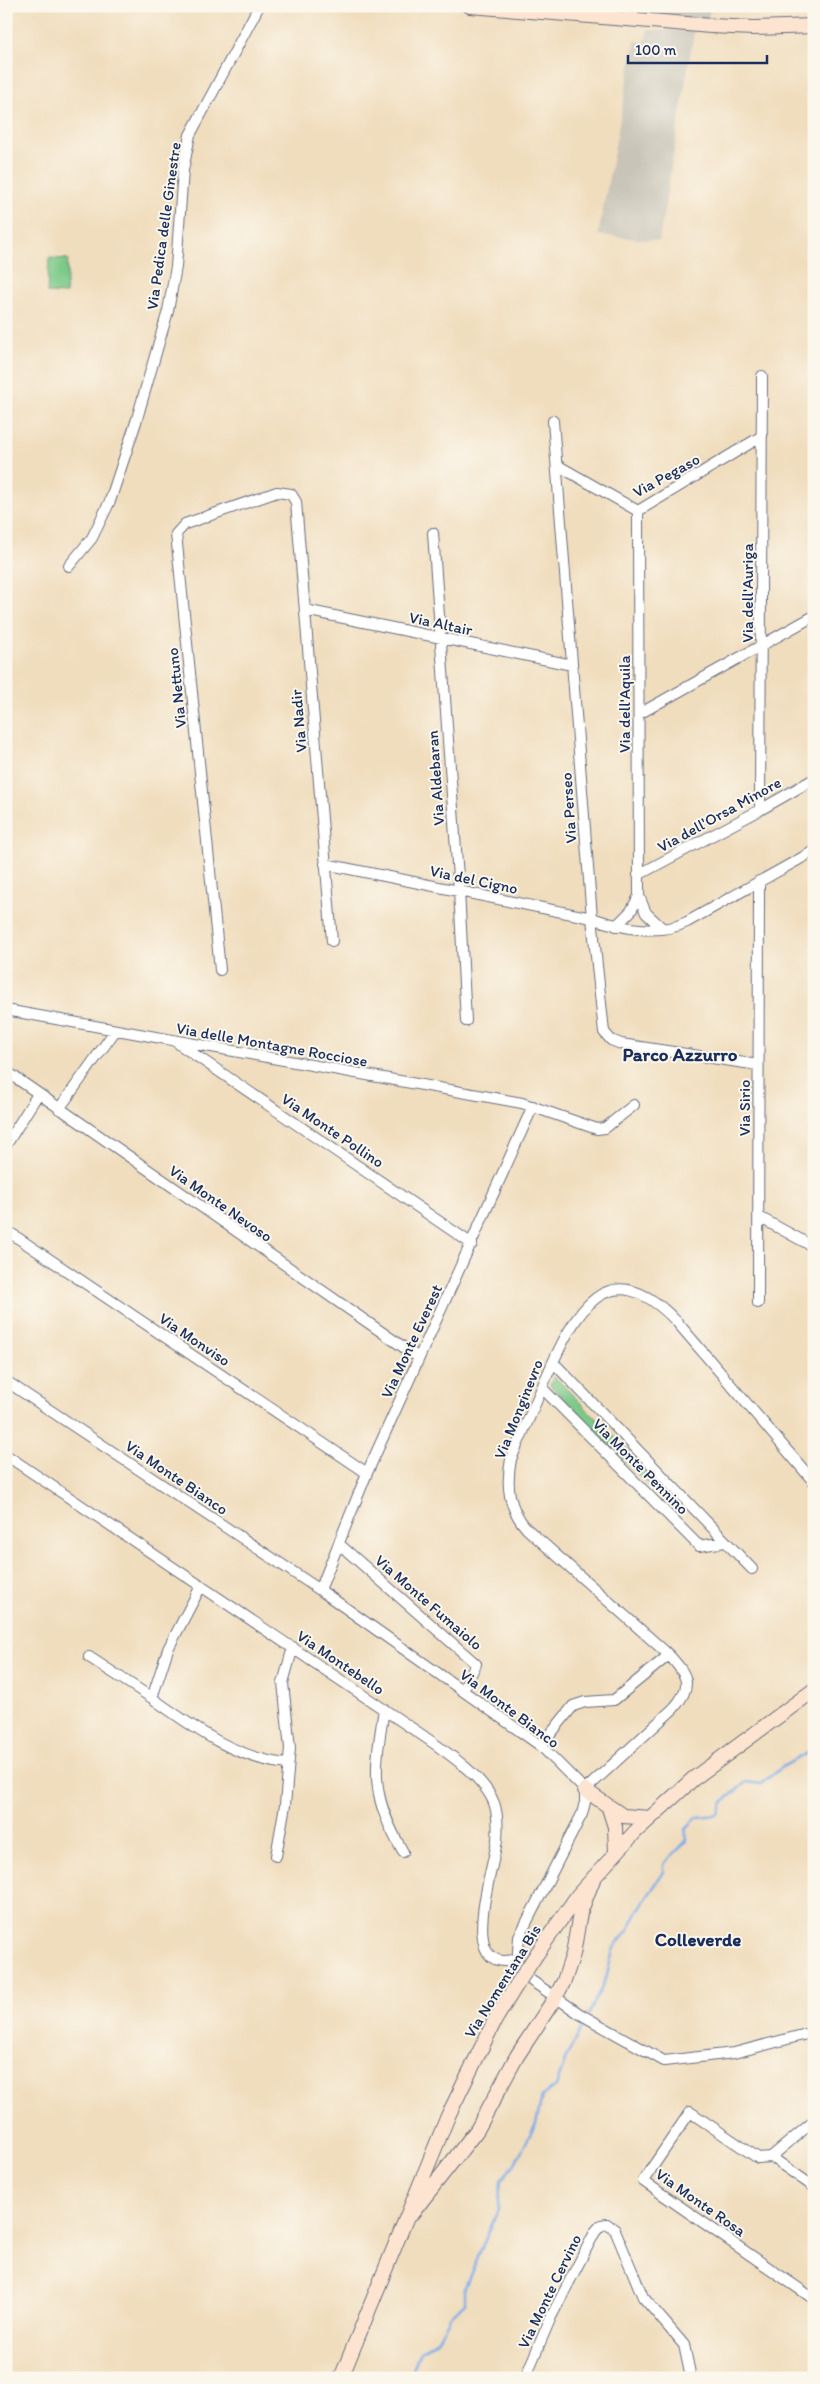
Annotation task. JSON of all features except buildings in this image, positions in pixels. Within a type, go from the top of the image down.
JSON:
[{"type":"main road","points":[[470,6],[711,26],[754,28],[814,26]]},
{"type":"main road","name":"Via Nomentana Bis","points":[[341,2378],[401,2227],[448,2116],[495,2020],[536,1955],[578,1895],[650,1818],[693,1779],[814,1690]]},
{"type":"main road","points":[[585,1790],[623,1816],[650,1818]]},
{"type":"main road","points":[[609,1808],[615,1827],[616,1854]]},
{"type":"main road","points":[[401,2227],[477,2130],[516,2056],[555,1998],[564,1981],[573,1954],[580,1913],[594,1878]]},
{"type":"street","name":"Via Pedica delle Ginestre","points":[[69,566],[92,538],[107,507],[130,442],[165,320],[175,277],[183,170],[190,135],[260,6]]},
{"type":"street","name":"Via dell'Auriga","points":[[760,810],[762,376]]},
{"type":"street","name":"Via Perseo","points":[[553,421],[602,1027],[608,1038],[621,1044],[758,1065]]},
{"type":"street","name":"Via Pegaso","points":[[557,465],[638,511],[762,436]]},
{"type":"street","name":"Via Nettuno","points":[[220,970],[176,534],[185,524],[272,494],[287,492],[294,498]]},
{"type":"street","name":"Via Nadir","points":[[294,498],[332,941]]},
{"type":"street","name":"Via dell'Aquila","points":[[638,511],[639,896]]},
{"type":"street","name":"Via Aldebaran","points":[[433,533],[459,891],[466,1021]]},
{"type":"street","name":"Via Altair","points":[[304,610],[572,665]]},
{"type":"street","points":[[639,714],[814,616]]},
{"type":"street","name":"Via dell'Orsa Minore","points":[[638,875],[814,779]]},
{"type":"street","name":"Via del Cigno","points":[[325,864],[592,918],[616,926],[662,928],[682,925],[814,851]]},
{"type":"street","name":"Via Sirio","points":[[758,1303],[760,1216],[758,1065],[759,882]]},
{"type":"street","points":[[616,926],[631,911],[639,896]]},
{"type":"street","points":[[639,896],[646,913],[662,928]]},
{"type":"street","name":"Via delle Montagne Rocciose","points":[[7,1012],[533,1106],[600,1130],[608,1126],[634,1105]]},
{"type":"street","points":[[60,1109],[115,1031]]},
{"type":"street","name":"Via Monte Pollino","points":[[176,1042],[472,1244]]},
{"type":"street","name":"Via Monte Nevoso","points":[[6,1071],[419,1358]]},
{"type":"street","points":[[6,1145],[38,1094]]},
{"type":"street","name":"Via Monte Everest","points":[[320,1590],[368,1473],[533,1106]]},
{"type":"street","points":[[760,1216],[814,1248]]},
{"type":"street","name":"Via Monviso","points":[[6,1230],[368,1473]]},
{"type":"street","name":"Via Monginevro","points":[[585,1790],[674,1708],[685,1695],[686,1678],[669,1655],[532,1533],[514,1510],[508,1488],[512,1459],[553,1362],[571,1325],[590,1302],[601,1295],[613,1291],[627,1291],[642,1296],[664,1309],[814,1482]]},
{"type":"street","name":"Via Monte Pennino","points":[[553,1362],[752,1569]]},
{"type":"street","name":"Via Monte Bianco","points":[[6,1381],[320,1590],[541,1746],[585,1790]]},
{"type":"street","name":"Via Monte Pennino","points":[[542,1388],[699,1546],[725,1542]]},
{"type":"street","name":"Via Montebello","points":[[6,1454],[384,1709],[453,1758],[479,1782],[491,1797],[497,1818],[497,1840],[482,1927],[482,1939],[486,1951],[497,1961],[504,1963],[517,1959]]},
{"type":"street","name":"Via Monte Fumaiolo","points":[[339,1544],[476,1664],[463,1691]]},
{"type":"street","points":[[152,1698],[168,1649],[202,1586]]},
{"type":"street","points":[[276,1856],[285,1805],[290,1738],[283,1683],[293,1647]]},
{"type":"street","points":[[541,1746],[573,1706],[585,1702],[614,1700],[669,1655]]},
{"type":"street","points":[[89,1657],[196,1729],[225,1745],[259,1759],[288,1764]]},
{"type":"street","points":[[384,1709],[376,1759],[376,1782],[384,1814],[404,1852]]},
{"type":"street","points":[[585,1790],[586,1802],[582,1814],[524,1923],[519,1937],[517,1966],[526,1977],[555,1998],[664,2062],[734,2053],[814,2032]]},
{"type":"street","name":"Via Monte Rosa","points":[[771,2157],[758,2158],[690,2112],[643,2181],[814,2299]]},
{"type":"street","points":[[814,2121],[771,2157],[814,2187]]},
{"type":"street","name":"Via Monte Cervino","points":[[525,2378],[550,2317],[595,2232],[601,2225],[607,2224],[615,2230],[643,2297],[684,2345],[691,2378]]},
{"type":"shaded area","points":[[579,6],[710,6],[708,21],[579,9]]},
{"type":"shaded area","points":[[648,30],[694,31],[659,241],[598,235],[635,41],[645,42]]},
{"type":"green space","points":[[49,258],[68,259],[66,294],[47,293]]},
{"type":"green space","points":[[554,1376],[656,1479],[649,1486],[550,1385]]},
{"type":"waterway","points":[[589,2014],[606,1978],[614,1947],[628,1931],[639,1909],[664,1872],[664,1864],[687,1840],[685,1829],[698,1817],[718,1815],[722,1803],[746,1782],[761,1784],[786,1765],[814,1750]]},
{"type":"waterway","points":[[409,2378],[420,2352],[438,2339],[451,2315],[465,2303],[465,2287],[498,2210],[501,2180],[514,2165],[536,2124],[542,2096],[556,2086],[566,2058],[583,2025]]},
{"type":"district","name":"Parco Azzurro","points":[[680,1054]]},
{"type":"district","name":"Colleverde","points":[[698,1939]]}]
